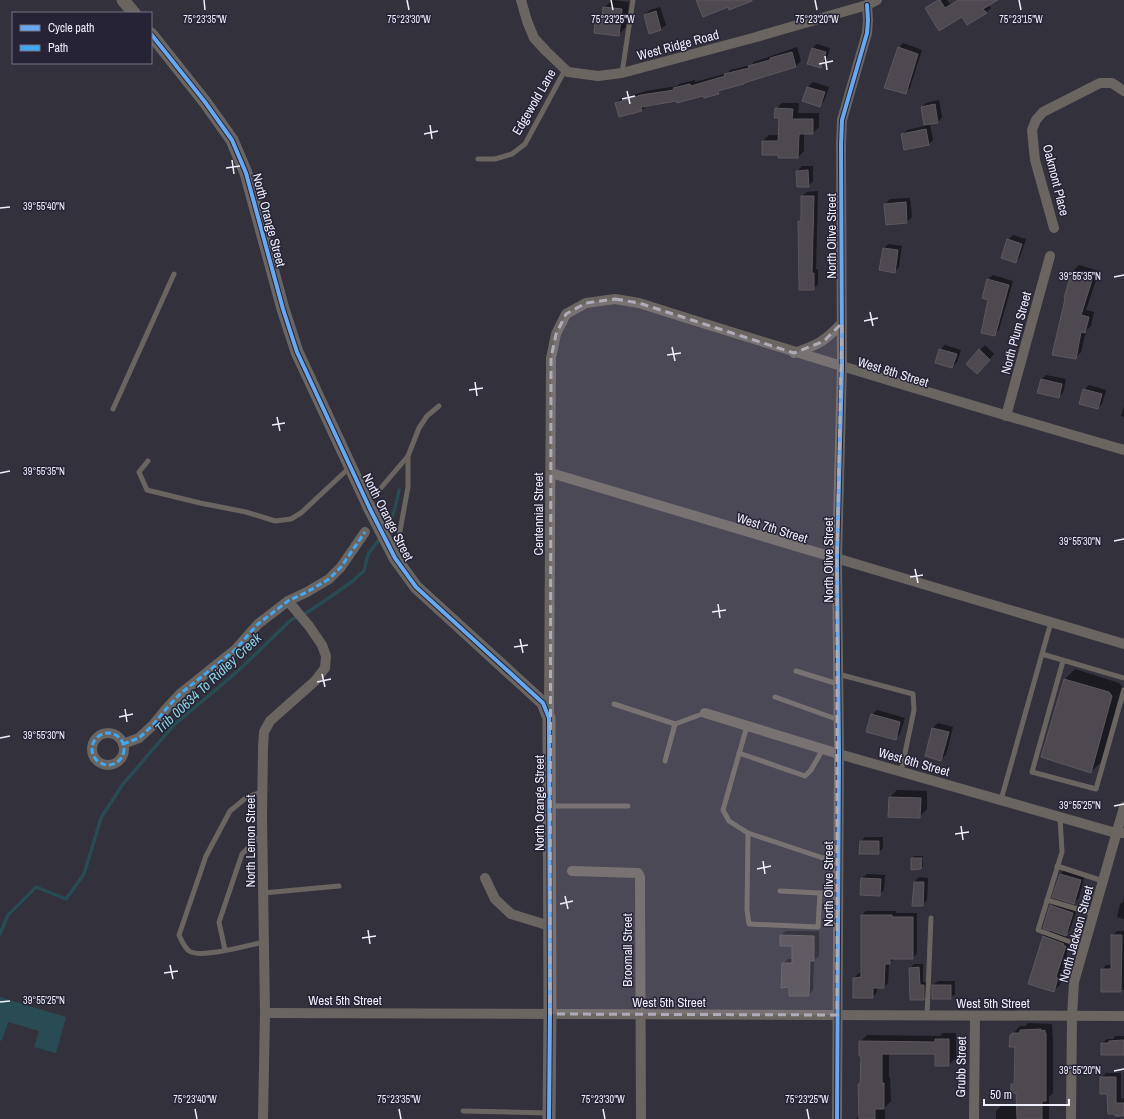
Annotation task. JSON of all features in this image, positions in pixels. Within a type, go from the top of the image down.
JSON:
[{"type":"street","points":[[124,0],[133,12]]},
{"type":"street","name":"West Ridge Road","points":[[521,0],[534,38],[546,52],[568,72],[590,76],[622,73],[749,39],[867,5],[877,0]]},
{"type":"street","name":"North Olive Street","points":[[837,1119],[839,720],[837,558],[842,366],[841,145],[842,120],[867,33],[867,5]]},
{"type":"street","name":"North Orange Street","points":[[152,35],[205,102],[232,140],[246,173],[283,309],[297,352],[395,558],[416,587],[543,703],[549,718],[549,1116]]},
{"type":"street","name":"Oakmont Place","points":[[1054,228],[1035,160],[1032,130],[1036,120],[1043,112],[1100,83],[1112,83],[1124,91]]},
{"type":"street","name":"North Plum Street","points":[[1006,416],[1050,256]]},
{"type":"street","name":"West 8th Street","points":[[566,314],[586,303],[615,299],[639,303],[794,352],[1124,450]]},
{"type":"street","name":"Centennial Street","points":[[549,718],[551,358],[556,334],[566,314]]},
{"type":"street","points":[[794,352],[814,346],[824,341],[842,323]]},
{"type":"street","name":"West 7th Street","points":[[551,473],[1124,644]]},
{"type":"street","points":[[123,744],[139,738],[153,725],[180,694],[235,650],[258,624],[288,601],[329,579],[341,567],[365,532]]},
{"type":"street","name":"North Lemon Street","points":[[264,1119],[265,1013],[262,792],[264,732],[270,721],[315,681],[325,668],[326,656],[322,645],[309,626],[288,601]]},
{"type":"street","name":"West 6th Street","points":[[705,713],[901,772],[1120,833]]},
{"type":"street","name":"North Jackson Street","points":[[1071,1119],[1072,1016],[1074,982],[1103,881],[1120,833],[1124,807]]},
{"type":"street","name":"Broomall Street","points":[[572,871],[638,873],[640,877],[641,1119]]},
{"type":"street","points":[[485,878],[495,899],[511,914],[550,926]]},
{"type":"street","name":"West 5th Street","points":[[265,1013],[1124,1016]]},
{"type":"street","name":"Grubb Street","points":[[974,1119],[975,1016]]},
{"type":"lane","points":[[622,73],[633,0]]},
{"type":"lane","name":"Edgewold Lane","points":[[478,159],[495,158],[512,154],[525,144],[565,70]]},
{"type":"lane","points":[[113,409],[174,274]]},
{"type":"lane","points":[[367,501],[380,490],[408,456],[419,428],[427,416],[439,406]]},
{"type":"lane","points":[[395,558],[408,487],[408,456]]},
{"type":"lane","points":[[148,461],[139,472],[147,490],[246,512],[275,521],[291,519],[301,513],[351,466]]},
{"type":"lane","points":[[1001,800],[1051,622]]},
{"type":"lane","points":[[1042,654],[1124,678]]},
{"type":"lane","points":[[1063,661],[1032,772],[1096,789],[1124,690]]},
{"type":"lane","points":[[796,671],[838,684]]},
{"type":"lane","points":[[838,674],[913,694],[914,710],[901,772]]},
{"type":"lane","points":[[775,698],[839,720]]},
{"type":"lane","points":[[614,704],[675,724],[705,713]]},
{"type":"lane","points":[[665,761],[675,724]]},
{"type":"lane","points":[[747,726],[723,810],[729,821],[748,833],[823,858],[838,857]]},
{"type":"lane","points":[[739,753],[806,776],[823,749]]},
{"type":"lane","points":[[262,792],[247,797],[230,811],[206,856],[179,935],[185,948],[191,952],[205,954],[264,942]]},
{"type":"lane","points":[[549,806],[628,806]]},
{"type":"lane","points":[[1060,817],[1062,852],[1038,930],[1084,947]]},
{"type":"lane","points":[[748,833],[747,910],[749,924],[818,927],[820,893]]},
{"type":"lane","points":[[225,950],[219,922],[242,854],[262,834]]},
{"type":"lane","points":[[1057,866],[1103,881]]},
{"type":"lane","points":[[263,892],[339,886]]},
{"type":"lane","points":[[780,892],[838,894]]},
{"type":"lane","points":[[1047,900],[1094,914]]},
{"type":"lane","points":[[927,1015],[931,918]]},
{"type":"lane","points":[[463,1111],[549,1116]]},
{"type":"highlighted area","points":[[615,299],[639,303],[794,353],[824,341],[842,323],[837,558],[837,1015],[550,1014],[551,358],[556,334],[566,314],[586,303]]},
{"type":"water","points":[[0,997],[66,1017],[56,1053],[34,1047],[39,1031],[8,1022],[2,1041],[0,1040]]},
{"type":"building","points":[[696,0],[752,1],[729,10],[728,7],[703,17]]},
{"type":"building","points":[[940,0],[945,8],[958,0],[998,0],[983,9],[987,13],[967,25],[962,17],[939,31],[925,8]]},
{"type":"building","points":[[603,7],[622,9],[619,36],[594,33],[595,19],[602,20]]},
{"type":"building","points":[[656,11],[661,30],[649,34],[644,15]]},
{"type":"building","points":[[898,47],[918,54],[906,94],[884,88]]},
{"type":"building","points":[[812,48],[826,52],[821,68],[807,64]]},
{"type":"building","points":[[792,52],[796,67],[718,91],[719,94],[704,98],[703,96],[677,103],[677,101],[641,107],[642,111],[619,117],[615,103],[641,95],[674,90],[673,88],[690,84],[691,86],[725,76],[724,74],[749,68],[748,66]]},
{"type":"building","points":[[807,87],[825,92],[820,107],[802,101]]},
{"type":"building","points":[[935,104],[938,123],[924,125],[921,107]]},
{"type":"building","points":[[775,108],[793,109],[792,119],[813,119],[813,134],[799,134],[798,158],[778,158],[778,155],[762,155],[762,141],[778,141],[779,118],[774,118]]},
{"type":"building","points":[[926,129],[929,145],[904,150],[901,134]]},
{"type":"building","points":[[808,170],[809,187],[797,187],[796,171]]},
{"type":"building","points":[[801,196],[814,196],[812,273],[814,273],[814,290],[799,290],[798,221],[801,221]]},
{"type":"building","points":[[906,202],[907,223],[886,225],[884,204]]},
{"type":"building","points":[[1007,239],[1022,244],[1016,263],[1001,258]]},
{"type":"building","points":[[883,248],[898,250],[895,273],[879,270]]},
{"type":"building","points":[[1072,271],[1093,277],[1081,315],[1089,317],[1085,333],[1081,332],[1076,359],[1052,355],[1064,298]]},
{"type":"building","points":[[987,279],[1009,285],[995,336],[981,333],[988,300],[982,298]]},
{"type":"building","points":[[939,349],[957,354],[952,368],[935,363]]},
{"type":"building","points":[[979,349],[990,360],[977,374],[966,364]]},
{"type":"building","points":[[1041,379],[1062,384],[1059,398],[1037,393]]},
{"type":"building","points":[[1083,389],[1102,394],[1098,409],[1079,404]]},
{"type":"building","points":[[1064,679],[1109,692],[1112,696],[1091,773],[1041,757]]},
{"type":"building","points":[[871,714],[900,722],[896,740],[866,732]]},
{"type":"building","points":[[932,728],[949,732],[941,761],[925,756]]},
{"type":"building","points":[[889,797],[921,798],[920,818],[888,817]]},
{"type":"building","points":[[860,841],[879,841],[879,854],[859,854]]},
{"type":"building","points":[[911,858],[922,858],[921,869],[911,870]]},
{"type":"building","points":[[1060,874],[1081,880],[1074,904],[1052,897]]},
{"type":"building","points":[[861,878],[881,879],[880,896],[860,895]]},
{"type":"building","points":[[914,882],[924,882],[923,906],[912,906]]},
{"type":"building","points":[[1050,905],[1073,913],[1066,936],[1043,928]]},
{"type":"building","points":[[861,915],[913,917],[913,959],[890,959],[890,964],[885,964],[884,988],[873,988],[873,998],[853,998],[853,978],[861,977]]},
{"type":"building","points":[[780,935],[814,936],[814,961],[810,961],[809,996],[789,996],[789,987],[781,988],[782,963],[792,963],[792,946],[780,946]]},
{"type":"building","points":[[1111,935],[1122,935],[1121,992],[1101,992],[1101,969],[1111,969]]},
{"type":"building","points":[[1043,936],[1066,946],[1056,977],[1058,978],[1054,992],[1028,984]]},
{"type":"building","points":[[919,967],[920,985],[924,985],[924,1000],[910,1000],[909,968]]},
{"type":"building","points":[[932,985],[951,985],[951,999],[932,999]]},
{"type":"building","points":[[1041,1029],[1041,1031],[1045,1030],[1046,1033],[1046,1101],[1042,1101],[1042,1119],[1017,1119],[1016,1093],[1011,1093],[1011,1084],[1014,1084],[1015,1047],[1009,1047],[1010,1035],[1012,1035],[1012,1033],[1020,1033],[1020,1030]]},
{"type":"building","points":[[935,1039],[949,1039],[949,1066],[935,1066],[935,1054],[882,1054],[884,1109],[875,1109],[875,1119],[859,1119],[858,1084],[860,1084],[861,1056],[859,1056],[859,1041],[935,1042]]},
{"type":"building","points":[[1124,1040],[1124,1055],[1101,1055],[1101,1043]]},
{"type":"building","points":[[1100,1077],[1116,1077],[1116,1103],[1124,1103],[1124,1116],[1108,1114],[1107,1094],[1100,1094]]},
{"type":"waterway","name":"Trib 00634 To Ridley Creek","points":[[384,532],[392,517],[399,490]]},
{"type":"waterway","name":"Trib 00634 To Ridley Creek","points":[[0,934],[8,915],[36,887],[66,899],[84,874],[101,818],[123,784],[174,725],[239,670],[291,620],[306,613],[323,602],[364,571],[368,554],[381,537]]},
{"type":"marked path","points":[[123,744],[139,738],[153,725],[180,694],[235,650],[258,624],[288,601],[329,579],[341,567],[365,532]]},
{"type":"marked path","points":[[108,733],[114,734],[121,740],[124,749],[123,755],[117,762],[108,765],[102,764],[95,758],[92,749],[93,743],[99,736],[108,733]]},
{"type":"cycle path","points":[[837,1119],[839,754],[837,558],[842,366],[841,145],[842,120],[867,33],[867,5]]},
{"type":"cycle path","points":[[152,35],[205,102],[232,140],[246,173],[283,309],[297,352],[370,509],[395,558],[416,587],[543,703],[549,718],[549,1119]]}]
